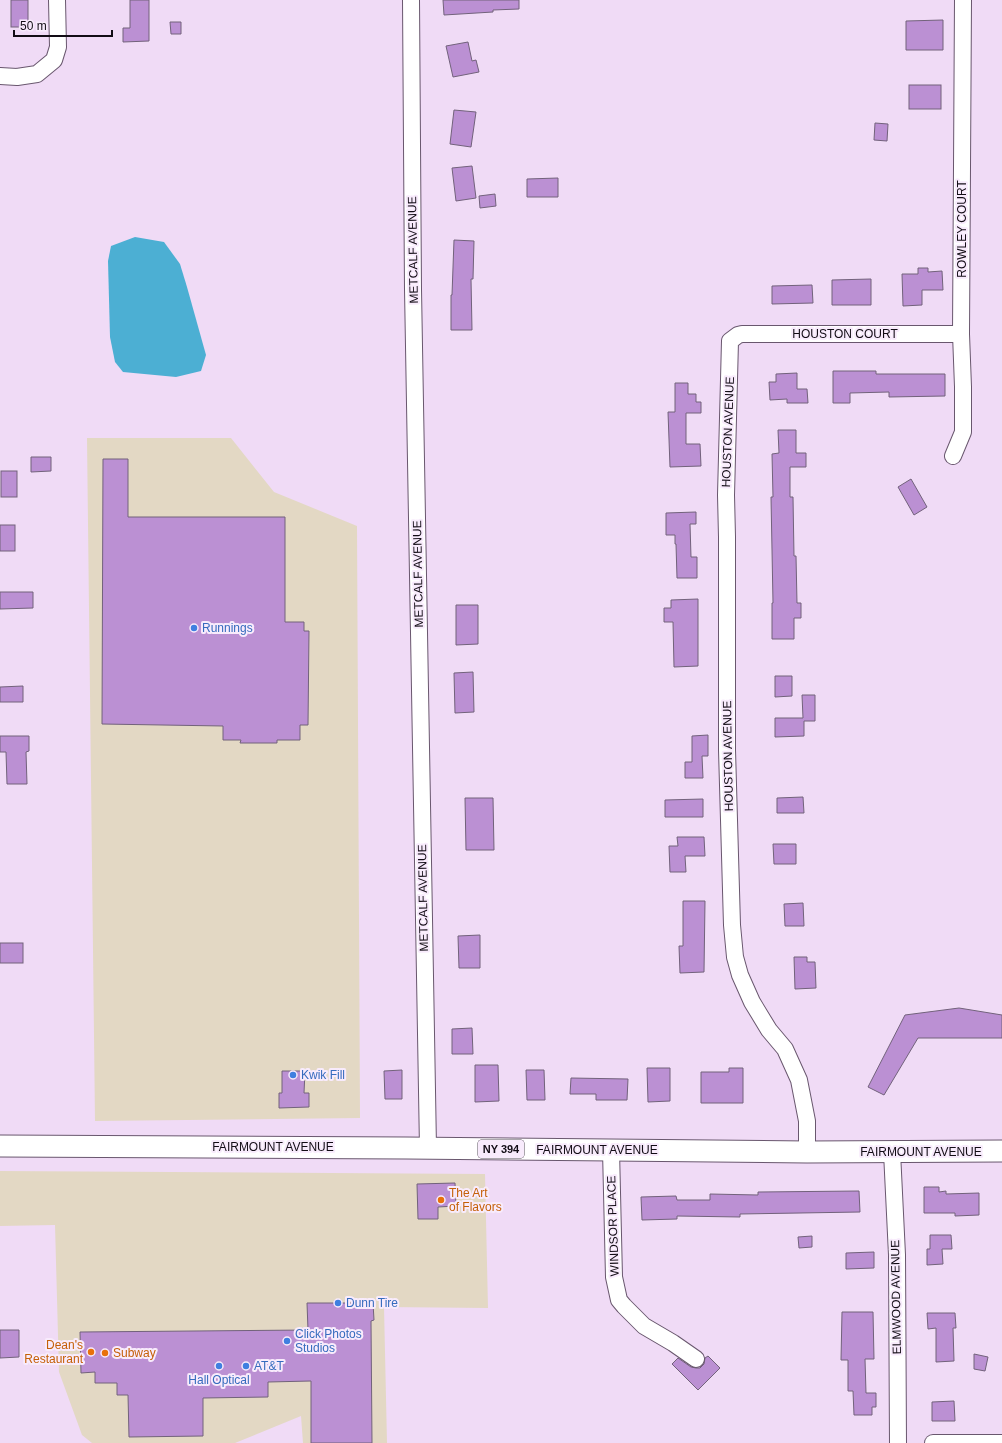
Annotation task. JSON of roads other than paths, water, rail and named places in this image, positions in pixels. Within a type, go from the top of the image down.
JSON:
[{"type":"main road","name":"FAIRMOUNT AVENUE","points":[[0,1146],[807,1152],[1002,1151]]},
{"type":"street","points":[[0,76],[17,77],[37,74],[50,65],[54,60],[58,47],[58,0]]},
{"type":"street","name":"METCALF AVENUE","points":[[411,0],[413,304],[428,1148]]},
{"type":"street","name":"ROWLEY COURT","points":[[954,456],[963,432],[961,334],[963,0]]},
{"type":"street","name":"HOUSTON COURT","points":[[730,341],[742,334],[961,334]]},
{"type":"street","name":"HOUSTON AVENUE","points":[[730,341],[726,495],[727,750],[732,925],[735,957],[740,975],[752,1002],[769,1030],[785,1049],[799,1080],[807,1122],[807,1152]]},
{"type":"street","name":"WINDSOR PLACE","points":[[610,1150],[614,1277],[619,1300],[644,1326],[673,1343],[696,1360]]},
{"type":"street","name":"ELMWOOD AVENUE","points":[[892,1152],[897,1255],[898,1443]]},
{"type":"street","points":[[933,1443],[1002,1443]]},
{"type":"water","points":[[135,237],[164,242],[180,264],[206,355],[201,371],[176,377],[123,372],[115,362],[110,337],[108,261],[111,246]]},
{"type":"place","name":"Runnings","points":[[194,628]]},
{"type":"place","name":"Kwik Fill","points":[[293,1075]]},
{"type":"place","name":"The Art of Flavors","points":[[441,1200]]},
{"type":"place","name":"Dunn Tire","points":[[338,1303]]},
{"type":"place","name":"Click Photos Studios","points":[[287,1341]]},
{"type":"place","name":"Dean's Restaurant","points":[[91,1352]]},
{"type":"place","name":"Subway","points":[[105,1353]]},
{"type":"place","name":"Hall Optical","points":[[219,1366]]},
{"type":"place","name":"AT&T","points":[[246,1366]]}]
